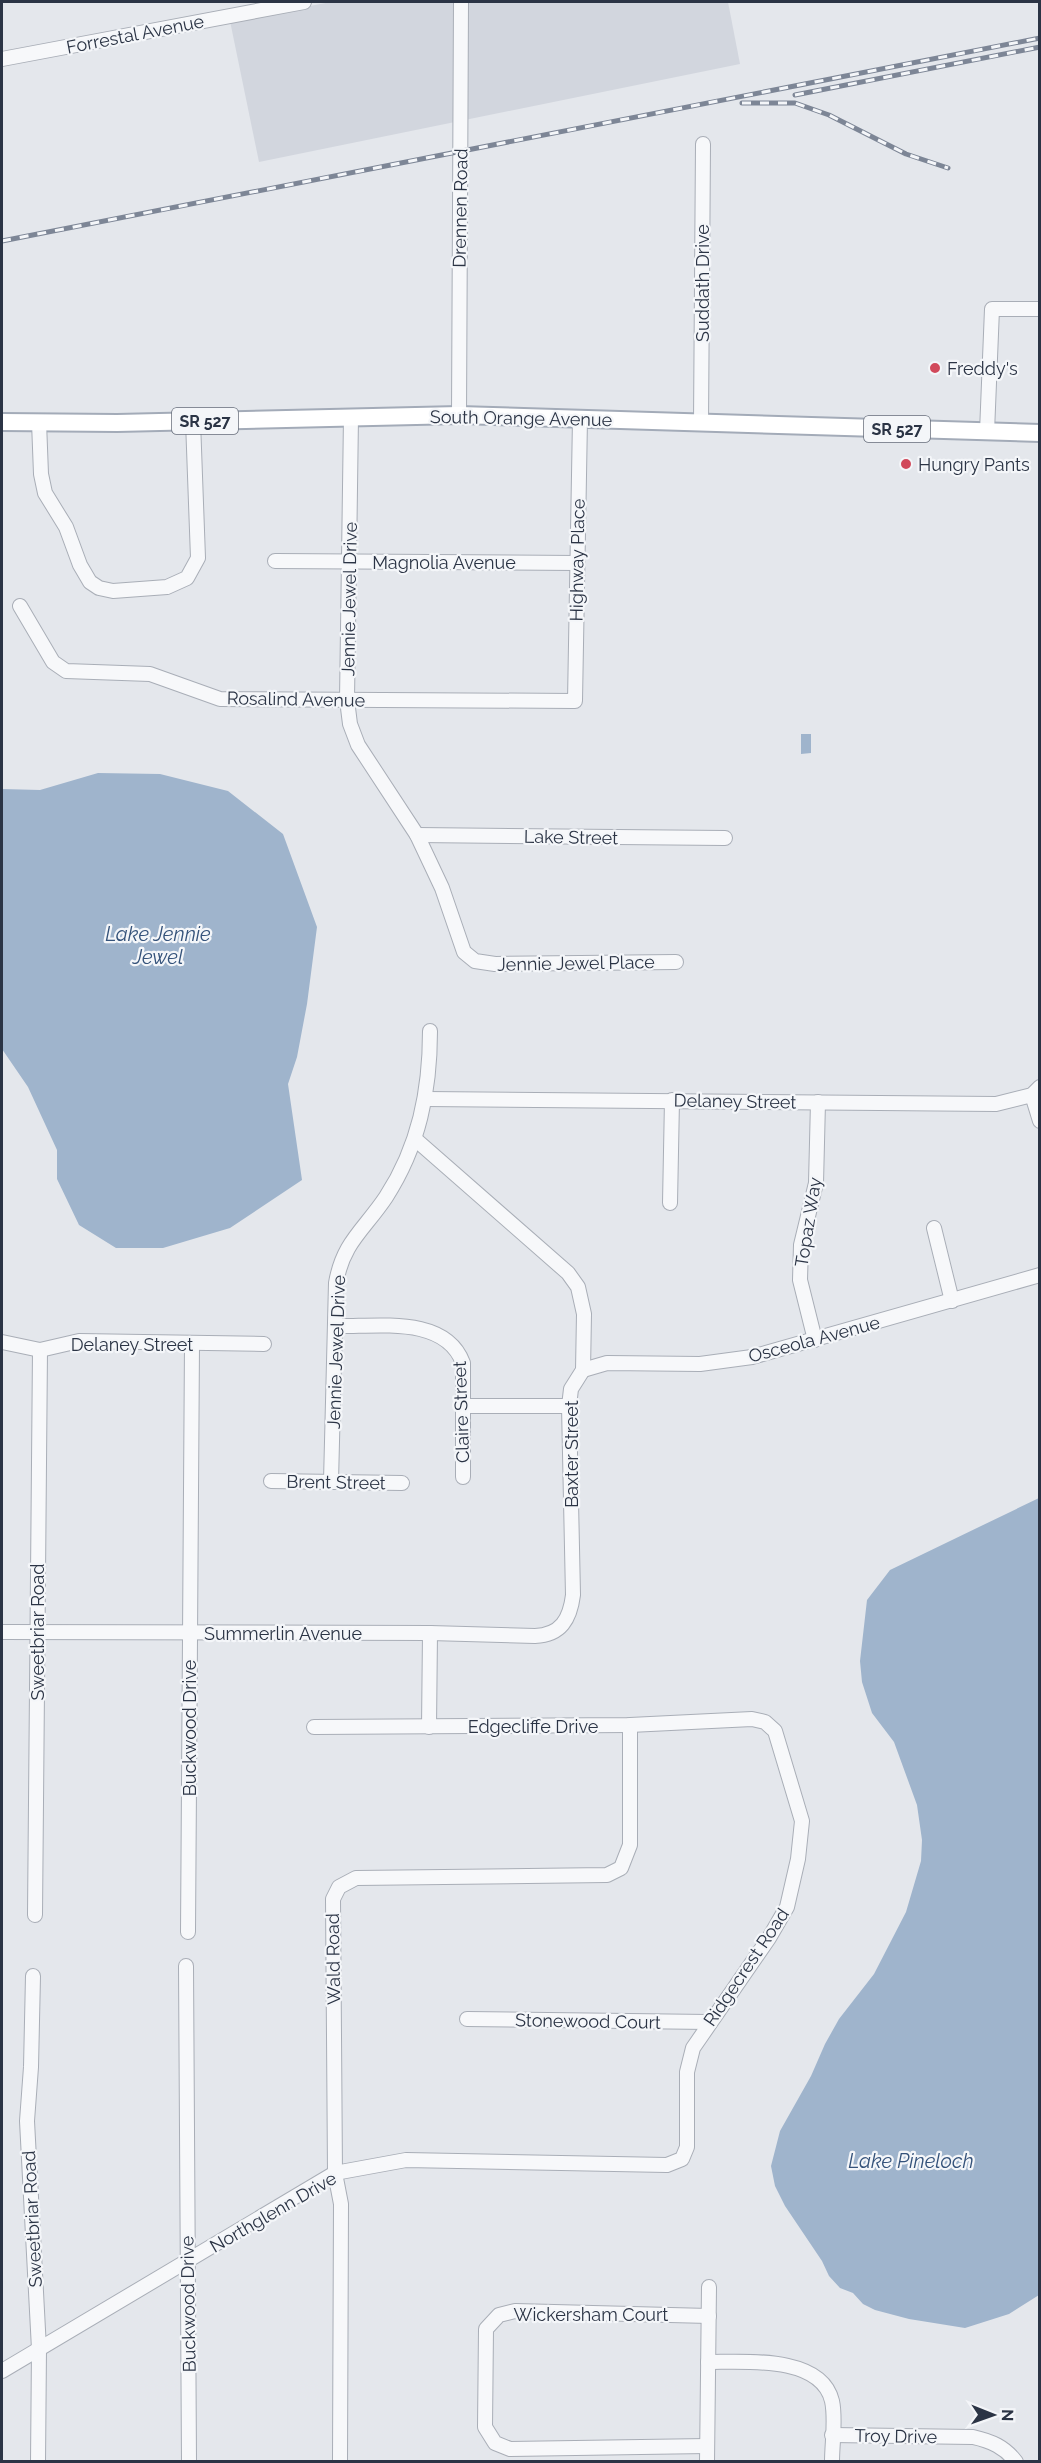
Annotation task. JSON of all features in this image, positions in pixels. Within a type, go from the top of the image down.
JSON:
[{"type":"main road","name":"South Orange Avenue","points":[[2,422],[193,421],[459,415],[1040,433]]},
{"type":"street","name":"Forrestal Avenue","points":[[2,59],[304,2]]},
{"type":"street","name":"Drennen Road","points":[[459,415],[461,2]]},
{"type":"street","name":"Suddath Drive","points":[[701,423],[703,144]]},
{"type":"street","points":[[987,432],[992,309],[1040,309]]},
{"type":"street","name":"Jennie Jewel Drive","points":[[351,417],[351,561],[347,700],[350,724],[358,746],[417,836],[441,888],[457,935]]},
{"type":"street","name":"Highway Place","points":[[575,701],[580,419]]},
{"type":"street","points":[[39,422],[41,474],[51,506],[66,527],[88,579],[99,588],[113,591],[178,585],[194,568],[198,558],[193,421]]},
{"type":"street","name":"Magnolia Avenue","points":[[275,561],[577,562]]},
{"type":"street","name":"Rosalind Avenue","points":[[20,606],[53,662],[66,671],[150,674],[220,699],[575,701]]},
{"type":"street","name":"Lake Street","points":[[417,836],[725,838]]},
{"type":"street","name":"Jennie Jewel Place","points":[[457,935],[468,957],[485,964],[676,962]]},
{"type":"street","name":"Jennie Jewel Drive","points":[[331,1481],[336,1283],[345,1249],[398,1178],[415,1139],[426,1099],[430,1031]]},
{"type":"street","points":[[1036,1091],[1040,1121]]},
{"type":"street","name":"Delaney Street","points":[[426,1099],[996,1104],[1036,1091]]},
{"type":"street","points":[[670,1203],[672,1100]]},
{"type":"street","name":"Topaz Way","points":[[815,1340],[800,1280],[801,1245],[816,1183],[818,1102]]},
{"type":"street","name":"Baxter Street","points":[[415,1139],[568,1273],[578,1287],[583,1301],[583,1370],[571,1389],[569,1406],[573,1595],[568,1618],[562,1627]]},
{"type":"street","points":[[934,1228],[952,1301]]},
{"type":"street","name":"Osceola Avenue","points":[[583,1370],[607,1363],[674,1365],[724,1362],[815,1340],[1040,1275]]},
{"type":"street","name":"Claire Street","points":[[335,1326],[416,1328],[438,1335],[457,1348],[463,1363],[463,1477]]},
{"type":"street","name":"Delaney Street","points":[[2,1342],[40,1350],[79,1341],[264,1344]]},
{"type":"street","name":"Buckwood Drive","points":[[188,1932],[192,1344]]},
{"type":"street","name":"Sweetbriar Road","points":[[35,1915],[40,1350]]},
{"type":"street","points":[[464,1406],[569,1406]]},
{"type":"street","name":"Brent Street","points":[[271,1481],[402,1483]]},
{"type":"street","name":"Summerlin Avenue","points":[[2,1632],[430,1633],[544,1636],[562,1627]]},
{"type":"street","points":[[429,1727],[430,1633]]},
{"type":"street","name":"Edgecliffe Drive","points":[[314,1727],[630,1725],[752,1719]]},
{"type":"street","name":"Ridgecrest Road","points":[[682,2159],[687,2147],[687,2072],[693,2048],[788,1907],[798,1859],[801,1821],[775,1731],[765,1722],[752,1719]]},
{"type":"street","name":"Wald Road","points":[[340,2462],[341,2204],[335,2173],[333,1899],[339,1887],[356,1878],[607,1875],[621,1868],[630,1845],[630,1725]]},
{"type":"street","name":"Buckwood Drive","points":[[186,1966],[189,2462]]},
{"type":"street","name":"Sweetbriar Road","points":[[33,1976],[27,2121],[39,2349],[38,2462]]},
{"type":"street","name":"Stonewood Court","points":[[467,2019],[709,2022]]},
{"type":"street","name":"Northglenn Drive","points":[[2,2371],[335,2173],[406,2160],[667,2165],[682,2159]]},
{"type":"street","points":[[707,2462],[709,2287]]},
{"type":"street","name":"Wickersham Court","points":[[707,2446],[510,2449],[495,2443],[485,2427],[486,2329],[500,2315],[514,2311],[709,2316]]},
{"type":"street","name":"Troy Drive","points":[[708,2362],[780,2363],[808,2373],[828,2389],[833,2403],[832,2435],[974,2437],[991,2441],[1008,2452],[1016,2462]]},
{"type":"street","points":[[832,2435],[832,2462]]},
{"type":"shaded area","points":[[331,2],[728,2],[740,64],[259,162],[230,21]]},
{"type":"water","points":[[801,734],[811,734],[811,753],[801,754]]},
{"type":"water","name":"Lake Jennie Jewel","points":[[98,773],[160,774],[228,791],[283,834],[317,927],[307,1004],[297,1057],[288,1084],[302,1180],[230,1228],[163,1248],[116,1248],[79,1225],[57,1179],[57,1150],[28,1087],[2,1049],[2,789],[40,790]]},
{"type":"water","name":"Lake Pineloch","points":[[1039,1498],[1039,2295],[1009,2314],[965,2328],[909,2319],[875,2310],[863,2304],[853,2293],[840,2288],[829,2276],[822,2261],[785,2206],[775,2186],[771,2166],[780,2131],[811,2076],[825,2044],[839,2019],[874,1974],[906,1912],[921,1861],[922,1840],[917,1805],[894,1742],[872,1713],[862,1682],[860,1661],[867,1600],[890,1570]]},
{"type":"railway","points":[[2,241],[1040,38]]},
{"type":"railway","points":[[795,95],[1040,47]]},
{"type":"railway","points":[[742,103],[795,103],[829,115],[906,154],[948,168]]},
{"type":"place","name":"Freddy's","points":[[935,368]]},
{"type":"place","name":"Hungry Pants","points":[[906,464]]}]
